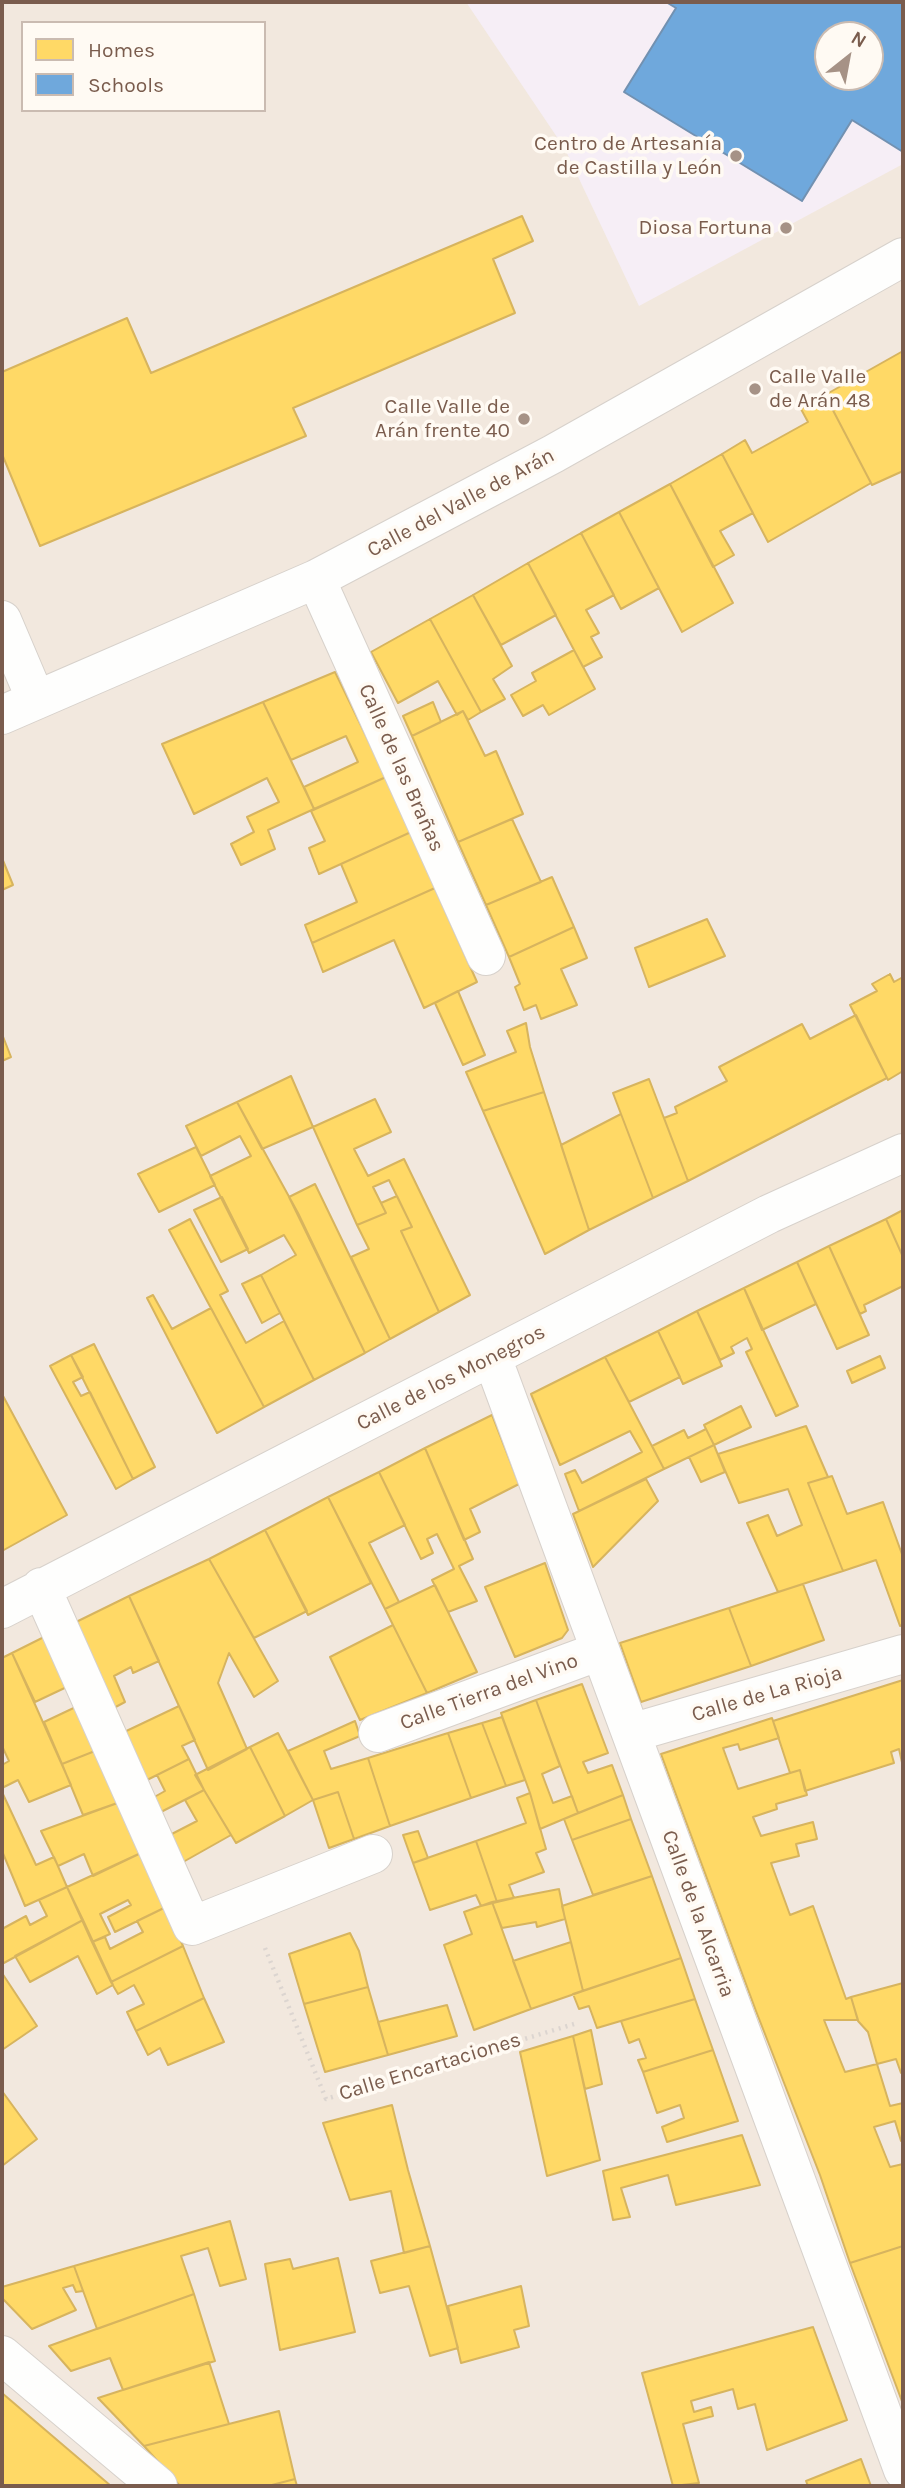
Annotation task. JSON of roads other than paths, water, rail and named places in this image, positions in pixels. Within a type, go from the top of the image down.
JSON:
[{"type":"street","name":"Calle del Valle de Arán","points":[[2,715],[316,579],[553,454],[903,257]]},
{"type":"street","name":"Calle de las Brañas","points":[[316,579],[486,956]]},
{"type":"street","points":[[2,620],[36,701]]},
{"type":"street","name":"Calle de los Monegros","points":[[2,1609],[769,1214],[903,1153]]},
{"type":"street","name":"Calle de la Alcarria","points":[[492,1357],[903,2470]]},
{"type":"street","points":[[41,1587],[192,1926],[373,1854]]},
{"type":"street","name":"Calle Tierra del Vino","points":[[377,1733],[600,1651]]},
{"type":"street","name":"Calle de La Rioja","points":[[631,1733],[903,1654]]},
{"type":"street","points":[[2,2355],[158,2486]]},
{"type":"place","name":"Centro de Artesanía de Castilla y León","points":[[736,156]]},
{"type":"place","name":"Diosa Fortuna","points":[[786,228]]},
{"type":"place","name":"Calle Valle de Arán 48","points":[[755,389]]},
{"type":"place","name":"Calle Valle de Arán frente 40","points":[[524,419]]}]
